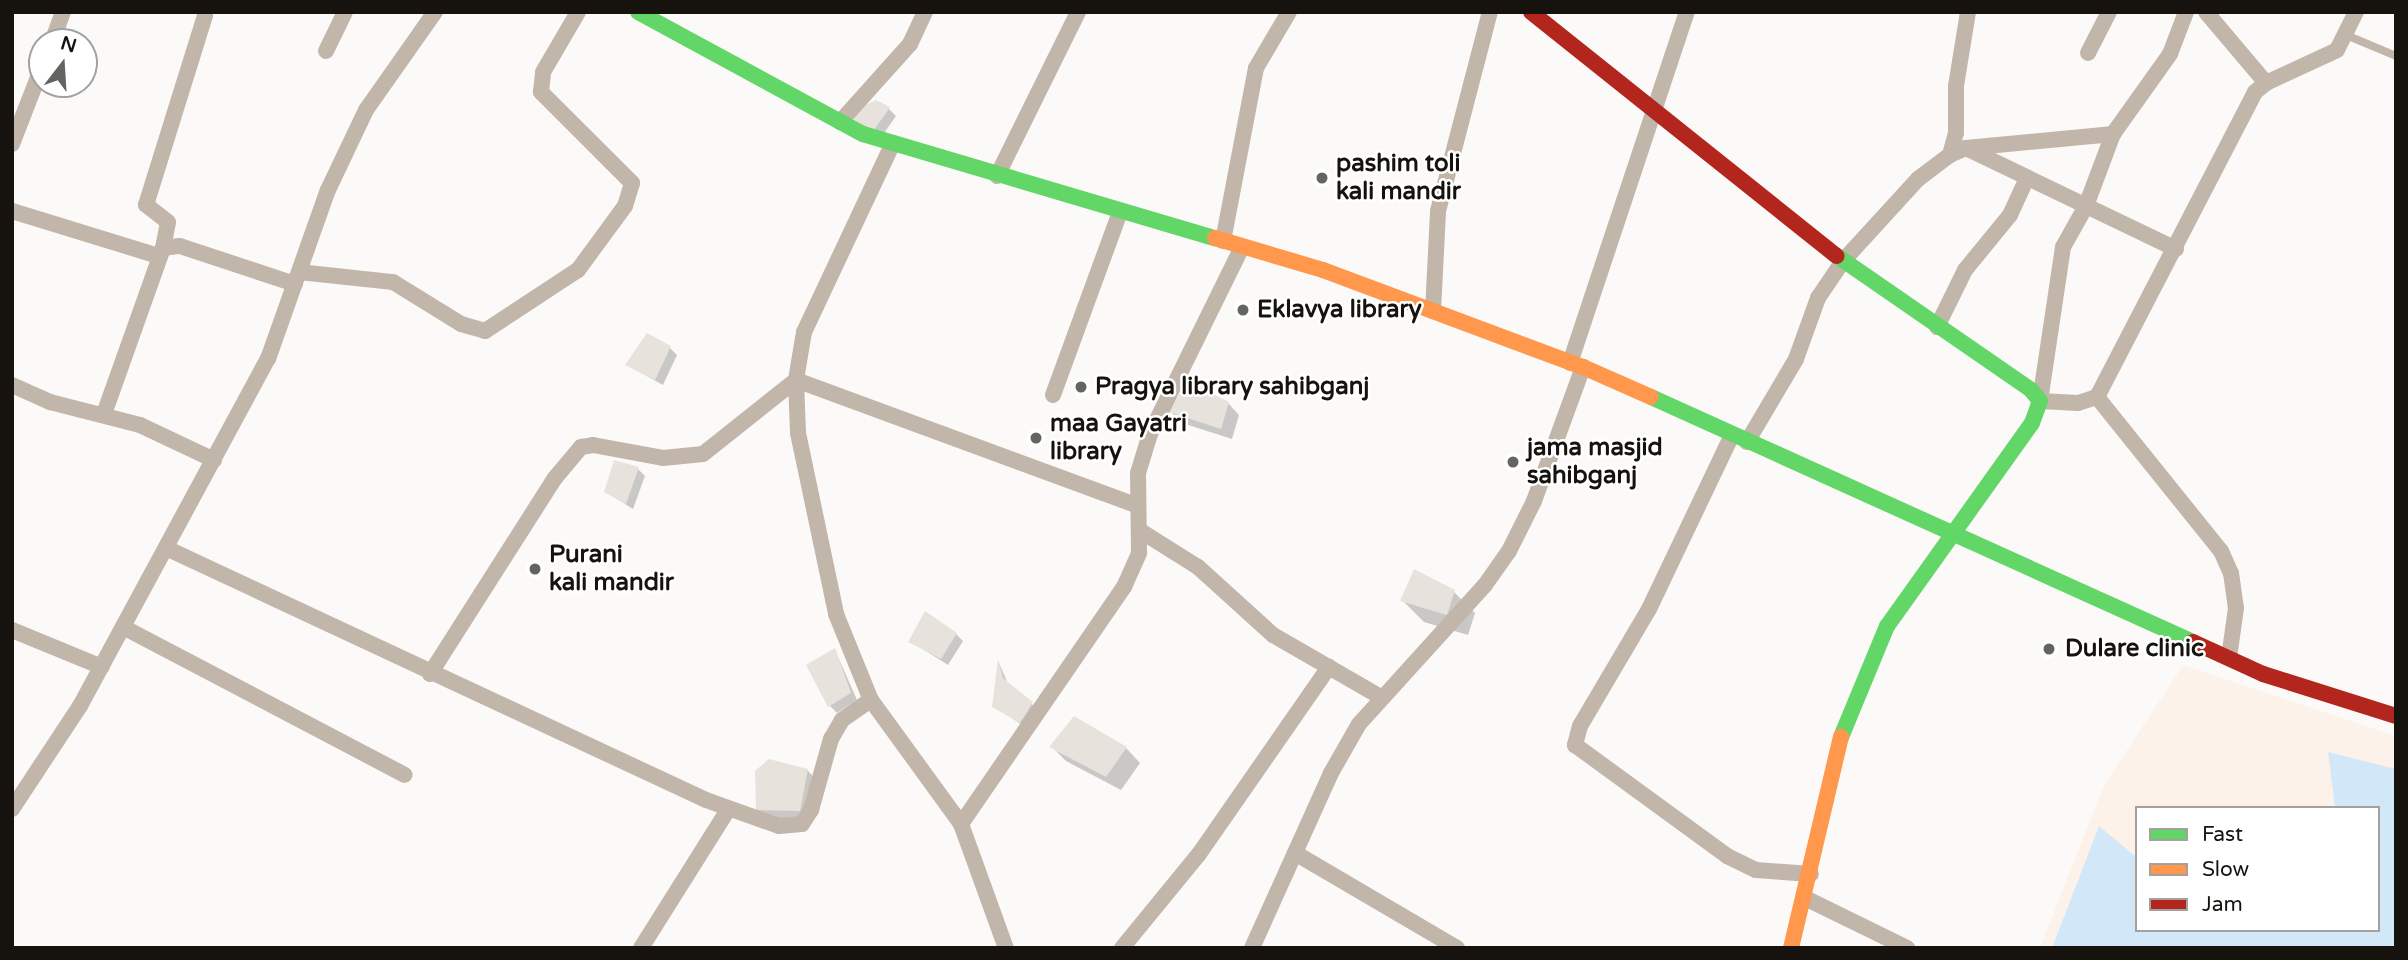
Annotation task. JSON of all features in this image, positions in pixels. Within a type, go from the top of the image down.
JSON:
[{"type":"main road","points":[[638,12],[840,122],[893,144],[1242,247],[1433,311],[1576,365],[2229,658],[2396,716]]},
{"type":"main road","points":[[1531,12],[1843,261],[2040,401],[2032,423],[1887,626],[1864,673],[1845,722],[1811,874],[1791,948]]},
{"type":"street","points":[[326,51],[345,12]]},
{"type":"street","points":[[12,809],[102,667],[268,359],[328,190],[366,110],[435,12]]},
{"type":"street","points":[[12,211],[160,252],[180,246],[297,278],[393,282],[461,324],[485,331],[578,270],[625,206],[632,183],[541,92],[543,72],[578,12]]},
{"type":"street","points":[[840,122],[910,44],[925,12]]},
{"type":"street","points":[[998,176],[1078,12]]},
{"type":"street","points":[[1223,241],[1256,68],[1289,12]]},
{"type":"street","points":[[1433,311],[1438,211],[1490,12]]},
{"type":"street","points":[[1252,948],[1331,773],[1359,724],[1485,584],[1509,551],[1534,501],[1651,108],[1687,12]]},
{"type":"street","points":[[1950,155],[1956,133],[1956,86],[1968,12]]},
{"type":"street","points":[[2088,53],[2109,12]]},
{"type":"street","points":[[2186,12],[2171,54],[2113,134],[2086,206],[2059,263],[2040,401],[2078,403],[2097,397],[2176,249],[2246,109],[2266,83],[2325,59],[2346,35],[2356,12]]},
{"type":"street","points":[[2206,12],[2266,83]]},
{"type":"street","points":[[104,414],[168,222],[146,205],[205,15]]},
{"type":"street","points":[[12,144],[30,98]]},
{"type":"street","points":[[1811,874],[1756,870],[1727,856],[1575,745],[1580,726],[1649,609],[1740,438],[1796,359],[1818,298],[1843,261],[1918,179],[1950,155],[1966,149],[2113,134]]},
{"type":"street","points":[[893,144],[804,332],[796,380],[798,433],[836,614],[871,700],[961,824],[1006,948]]},
{"type":"street","points":[[1966,149],[2176,249]]},
{"type":"street","points":[[1937,327],[1965,270],[2006,221],[2027,178]]},
{"type":"street","points":[[1053,395],[1120,212]]},
{"type":"street","points":[[961,824],[1111,608],[1139,553],[1138,473],[1150,434],[1242,247]]},
{"type":"street","points":[[796,380],[1138,506]]},
{"type":"street","points":[[430,674],[555,478],[581,447],[593,445],[663,458],[703,454],[796,380]]},
{"type":"street","points":[[12,385],[51,402],[141,425],[214,460]]},
{"type":"street","points":[[2097,397],[2221,551],[2231,573],[2236,608],[2229,658]]},
{"type":"street","points":[[1139,530],[1198,567],[1273,635],[1381,697]]},
{"type":"street","points":[[166,548],[430,674],[728,810],[779,826],[802,824],[811,810],[831,739],[842,720],[871,700]]},
{"type":"street","points":[[123,627],[405,775]]},
{"type":"street","points":[[12,629],[102,667]]},
{"type":"street","points":[[1122,948],[1199,854],[1329,667]]},
{"type":"street","points":[[641,948],[728,810]]},
{"type":"street","points":[[1295,853],[1457,948]]},
{"type":"street","points":[[1805,898],[1908,948]]},
{"type":"lane","points":[[2346,35],[2396,56]]},
{"type":"shaded area","points":[[2183,665],[2396,736],[2396,948],[2040,948],[2104,785]]},
{"type":"water","points":[[2328,752],[2396,769],[2396,948],[2052,948],[2099,826],[2135,856],[2135,932],[2380,932],[2380,806],[2335,806]]},
{"type":"building","points":[[876,100],[890,107],[870,136],[848,113]]},
{"type":"building","points":[[647,333],[671,346],[655,380],[625,365]]},
{"type":"building","points":[[1187,381],[1229,402],[1221,429],[1169,412]]},
{"type":"building","points":[[614,460],[639,467],[626,504],[604,492]]},
{"type":"building","points":[[1414,569],[1455,590],[1447,615],[1400,601]]},
{"type":"building","points":[[925,611],[957,633],[941,659],[908,642]]},
{"type":"building","points":[[835,648],[851,693],[828,707],[806,665]]},
{"type":"building","points":[[998,659],[1003,678],[1033,702],[1020,723],[992,707]]},
{"type":"building","points":[[1074,716],[1127,747],[1106,777],[1049,747]]},
{"type":"building","points":[[769,759],[808,769],[800,811],[756,810],[755,771]]},
{"type":"traffic: fast","points":[[638,12],[863,134],[1215,238]]},
{"type":"traffic: fast","points":[[1837,256],[2031,390],[2040,401],[2032,423],[1887,626],[1841,737]]},
{"type":"traffic: fast","points":[[1651,397],[2193,642]]},
{"type":"traffic: slow","points":[[1215,238],[1323,270],[1583,367],[1651,397]]},
{"type":"traffic: slow","points":[[1791,948],[1841,737]]},
{"type":"traffic: jam","points":[[1531,12],[1837,256]]},
{"type":"traffic: jam","points":[[2193,642],[2263,674],[2396,716]]},
{"type":"place","name":"pashim toli kali mandir","points":[[1322,178]]},
{"type":"place","name":"Eklavya library","points":[[1243,310]]},
{"type":"place","name":"Pragya library sahibganj","points":[[1081,387]]},
{"type":"place","name":"maa Gayatri library","points":[[1036,438]]},
{"type":"place","name":"jama masjid sahibganj","points":[[1513,462]]},
{"type":"place","name":"Purani kali mandir","points":[[535,569]]},
{"type":"place","name":"Dulare clinic","points":[[2049,649]]}]
